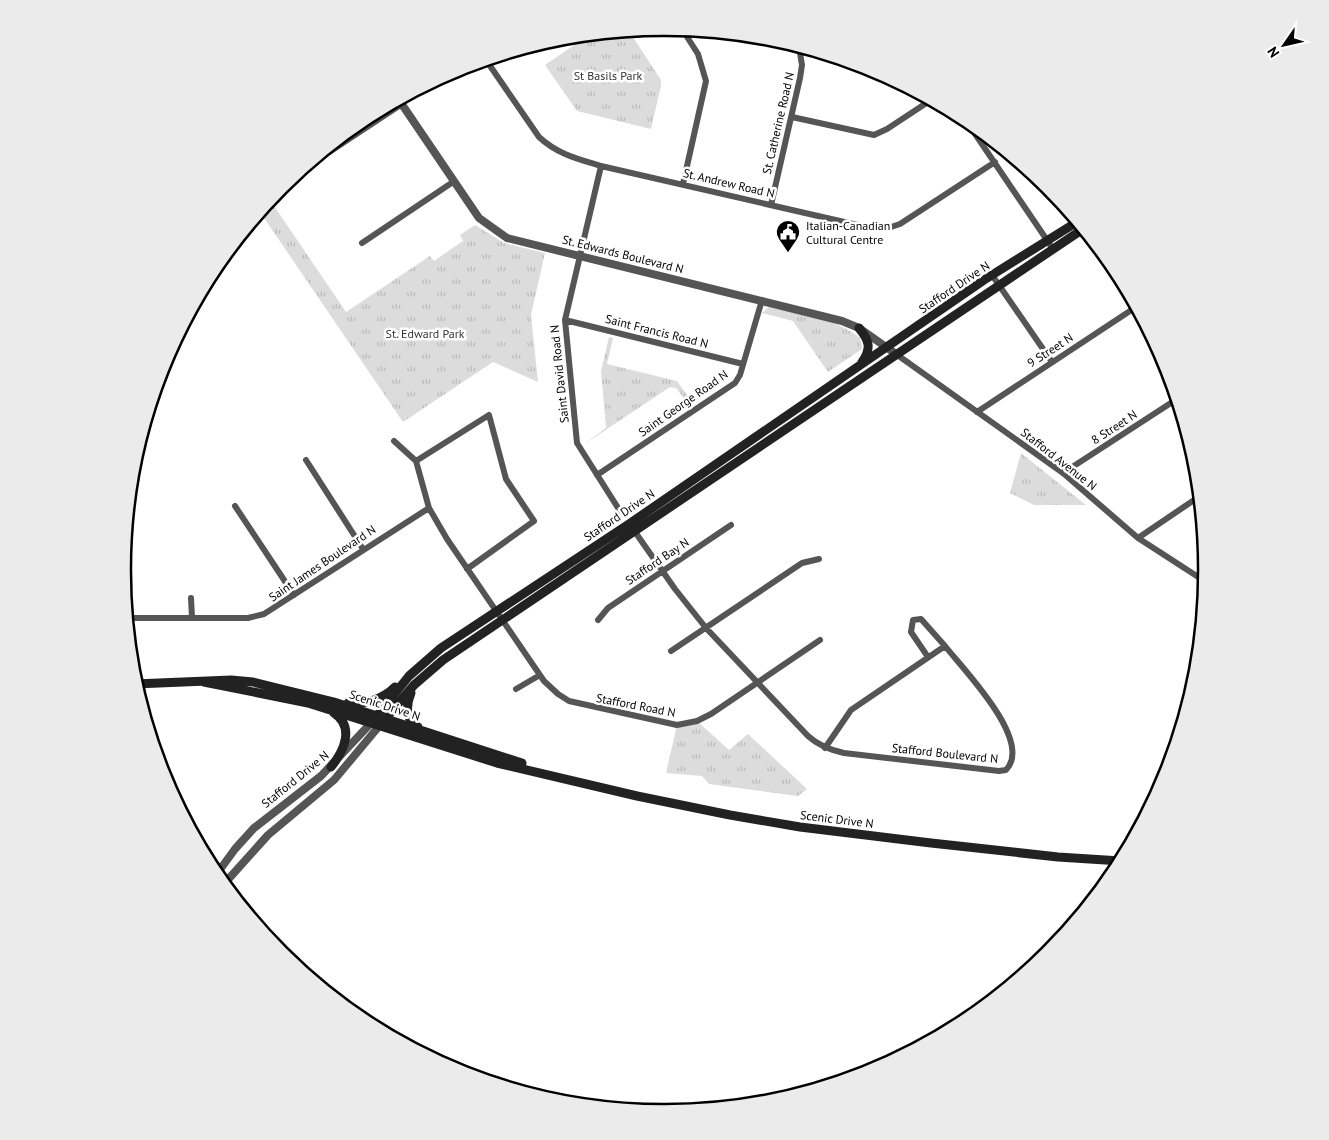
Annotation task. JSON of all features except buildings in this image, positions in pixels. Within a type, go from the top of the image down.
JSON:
[{"type":"main road","name":"Stafford Drive N","points":[[412,681],[504,621],[999,284],[1072,226]]},
{"type":"main road","name":"Stafford Drive N","points":[[378,721],[441,648],[630,524],[992,275],[1077,232]]},
{"type":"main road","points":[[859,328],[869,342],[869,349],[860,366]]},
{"type":"main road","points":[[331,705],[371,702],[412,681]]},
{"type":"main road","points":[[412,681],[407,703],[408,713],[415,726],[427,732]]},
{"type":"main road","name":"Scenic Drive N","points":[[143,684],[253,682],[331,705],[496,763],[646,798],[800,827],[1058,857],[1112,860]]},
{"type":"main road","points":[[331,705],[342,720],[346,736],[344,748],[331,766]]},
{"type":"main road","name":"Scenic Drive N","points":[[378,721],[427,732],[553,775]]},
{"type":"street","points":[[684,184],[706,81],[698,54],[687,37]]},
{"type":"street","name":"St. Catherine Road N","points":[[771,205],[802,65],[800,53]]},
{"type":"street","name":"St. Andrew Road N","points":[[490,66],[539,137],[550,148],[568,156],[601,166],[853,224],[885,229],[911,218],[994,162]]},
{"type":"street","points":[[792,117],[874,135],[887,129],[924,104]]},
{"type":"street","name":"St. Edwards Boulevard N","points":[[403,105],[479,218],[507,238],[842,321],[859,328],[896,354]]},
{"type":"street","points":[[979,140],[1050,244]]},
{"type":"street","name":"Saint David Road N","points":[[601,166],[565,320],[577,443],[620,511]]},
{"type":"street","points":[[362,243],[453,182]]},
{"type":"street","points":[[992,275],[1052,362]]},
{"type":"street","name":"Saint George Road N","points":[[597,475],[735,382],[743,364],[762,300]]},
{"type":"street","name":"9 Street N","points":[[977,412],[1131,310]]},
{"type":"street","name":"Saint Francis Road N","points":[[565,320],[743,364]]},
{"type":"street","name":"Stafford Avenue N","points":[[896,354],[1062,474],[1138,538],[1198,577]]},
{"type":"street","name":"8 Street N","points":[[1062,474],[1171,403]]},
{"type":"street","points":[[416,461],[489,415],[506,480],[534,521],[467,568]]},
{"type":"street","points":[[394,441],[416,461],[429,508],[497,612]]},
{"type":"street","points":[[306,460],[363,548]]},
{"type":"street","points":[[1138,538],[1194,500]]},
{"type":"street","points":[[235,506],[294,595]]},
{"type":"street","name":"Saint James Boulevard N","points":[[133,618],[259,616],[294,595],[363,548],[429,508]]},
{"type":"street","name":"Stafford Boulevard N","points":[[630,524],[662,571],[706,628],[808,736],[825,748],[844,753],[999,771],[1006,770],[1012,759],[1012,743],[1006,726],[926,623],[922,619],[913,620],[911,632],[928,657]]},
{"type":"street","name":"Stafford Bay N","points":[[598,620],[608,608],[731,525]]},
{"type":"street","points":[[671,651],[802,563],[819,559]]},
{"type":"street","points":[[191,598],[192,618]]},
{"type":"street","name":"Stafford Road N","points":[[497,612],[540,675],[558,694],[577,704],[677,725],[704,718],[758,682]]},
{"type":"street","points":[[758,682],[820,640]]},
{"type":"street","points":[[825,748],[852,710],[945,646]]},
{"type":"street","points":[[516,689],[540,675]]},
{"type":"street","name":"Stafford Drive N","points":[[221,867],[234,849],[254,828],[331,766],[378,721]]},
{"type":"street","name":"Stafford Drive N","points":[[229,878],[264,838],[334,780],[378,721]]},
{"type":"green space","name":"St Basils Park","points":[[633,37],[661,80],[651,129],[577,111],[545,65],[575,44]]},
{"type":"green space","name":"St. Edward Park","points":[[274,206],[346,312],[430,256],[434,261],[463,241],[460,235],[475,225],[504,243],[545,253],[531,315],[538,382],[493,362],[403,422],[264,217]]},
{"type":"green space","points":[[769,307],[828,321],[840,326],[860,338],[862,349],[828,372],[793,321],[762,313]]},
{"type":"green space","points":[[609,337],[613,338],[607,364],[677,381],[693,403],[689,405],[676,388],[670,387],[583,445],[606,428],[601,371]]},
{"type":"green space","points":[[1021,453],[1086,505],[1034,505],[1010,493]]},
{"type":"green space","points":[[697,721],[729,750],[748,734],[807,789],[798,796],[709,784],[702,776],[666,773],[677,725]]},
{"type":"place","name":"Italian-Canadian Cultural Centre","points":[[788,253]]}]
